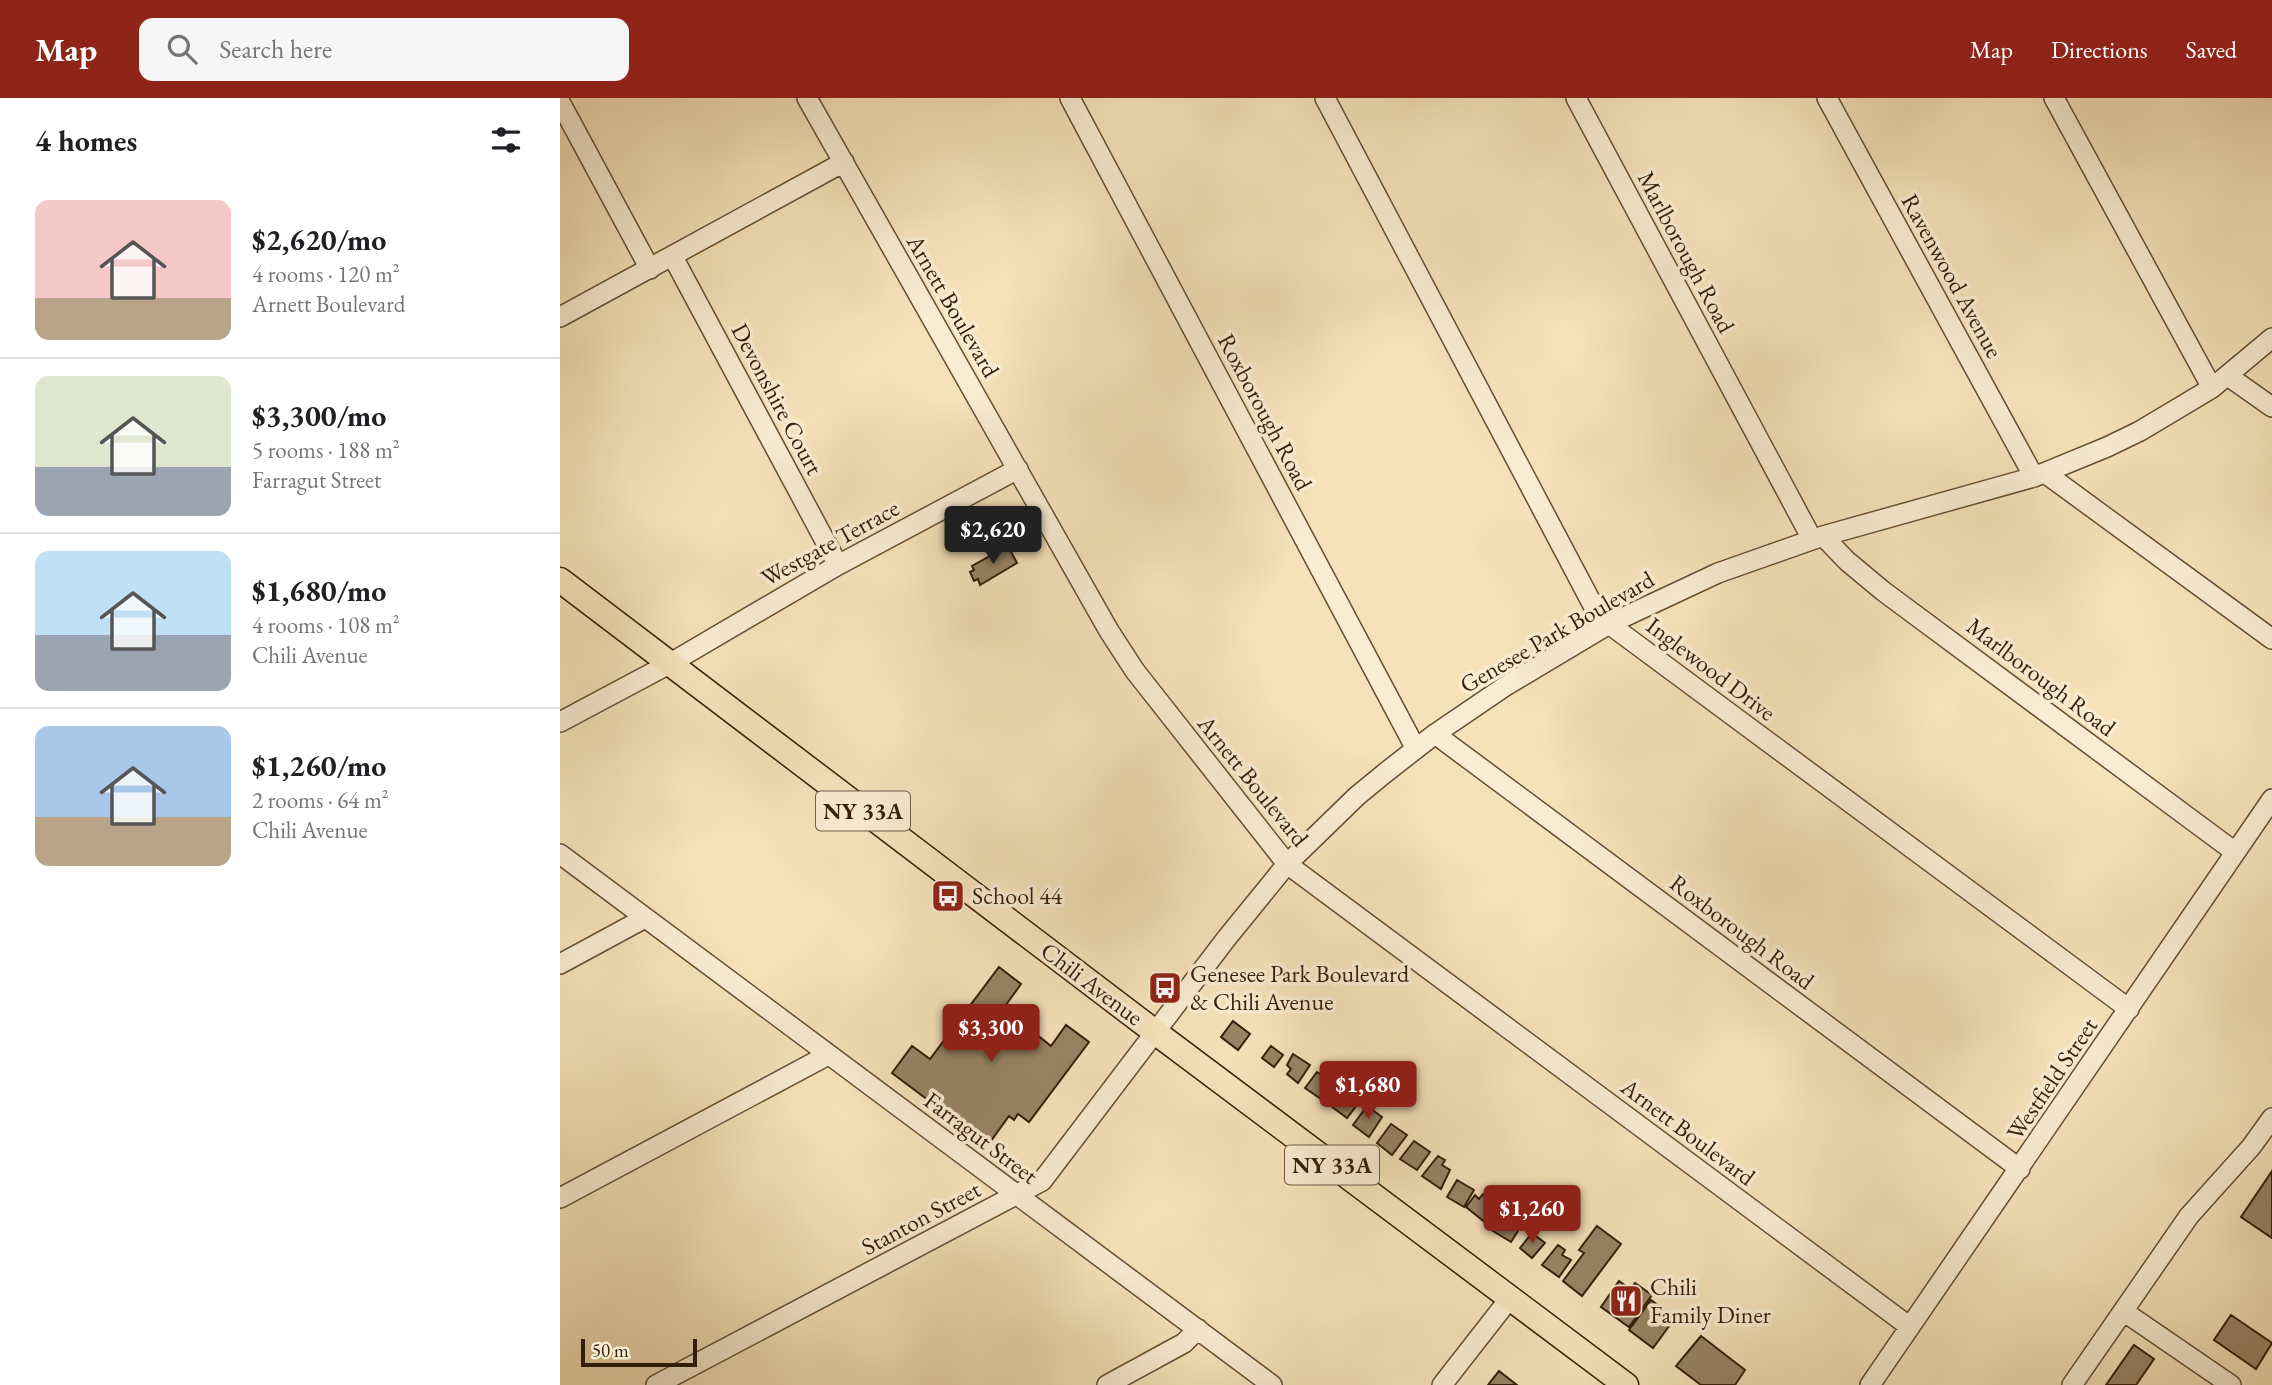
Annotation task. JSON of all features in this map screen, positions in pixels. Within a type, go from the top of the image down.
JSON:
[{"type":"main road","name":"Chili Avenue","points":[[560,580],[1155,1032],[1626,1385]]},
{"type":"street","name":"Arnett Boulevard","points":[[807,98],[1109,631],[1135,671],[1287,864],[1910,1328]]},
{"type":"street","name":"Roxborough Road","points":[[1070,98],[1416,748]]},
{"type":"street","name":"Inglewood Drive","points":[[1325,98],[1596,611],[1609,624],[2129,1009]]},
{"type":"street","name":"Marlborough Road","points":[[1576,98],[1818,537],[1883,591],[2235,852]]},
{"type":"street","name":"Ravenwood Avenue","points":[[1827,98],[2039,475],[2272,639]]},
{"type":"street","points":[[2054,98],[2212,388]]},
{"type":"street","points":[[561,105],[650,269]]},
{"type":"street","points":[[560,317],[844,162]]},
{"type":"street","name":"Devonshire Court","points":[[673,257],[838,565]]},
{"type":"street","name":"Genesee Park Boulevard","points":[[1155,1032],[1287,864],[1357,796],[1416,748],[1507,685],[1609,624],[1718,573],[1818,537],[2039,475],[2140,431],[2212,388],[2272,338]]},
{"type":"street","points":[[2228,376],[2272,407]]},
{"type":"street","name":"Westgate Terrace","points":[[560,722],[669,664],[838,565],[1017,469]]},
{"type":"street","name":"Roxborough Road","points":[[1435,734],[2020,1169]]},
{"type":"street","name":"Westfield Street","points":[[1870,1385],[2272,799]]},
{"type":"street","name":"Farragut Street","points":[[560,854],[1272,1385]]},
{"type":"street","points":[[560,964],[645,918]]},
{"type":"street","name":"Stanton Street","points":[[656,1385],[1038,1184],[1048,1175],[1155,1032]]},
{"type":"street","points":[[560,1198],[828,1055]]},
{"type":"street","points":[[2072,1385],[2189,1216],[2251,1147],[2272,1118]]},
{"type":"street","points":[[1442,1385],[1510,1298]]},
{"type":"street","points":[[2123,1311],[2231,1385]]},
{"type":"street","points":[[1107,1385],[1179,1347],[1198,1329]]},
{"type":"building","points":[[1008,546],[1017,563],[980,585],[978,579],[974,581],[970,572],[974,570],[972,566]]},
{"type":"building","points":[[999,967],[1021,984],[1003,1009],[1038,1031],[1036,1034],[1051,1046],[1066,1025],[1089,1042],[1029,1122],[1018,1114],[1014,1120],[1009,1116],[988,1145],[892,1073],[912,1046],[930,1059]]},
{"type":"building","points":[[1233,1021],[1250,1034],[1238,1050],[1221,1037]]},
{"type":"building","points":[[1271,1046],[1283,1055],[1274,1067],[1262,1058]]},
{"type":"building","points":[[1293,1054],[1310,1065],[1298,1083],[1287,1074],[1291,1069],[1287,1065]]},
{"type":"building","points":[[1317,1072],[1336,1084],[1324,1101],[1305,1088]]},
{"type":"building","points":[[1343,1089],[1360,1101],[1347,1118],[1331,1106]]},
{"type":"building","points":[[1367,1106],[1382,1117],[1369,1137],[1353,1125]]},
{"type":"building","points":[[1391,1124],[1407,1135],[1392,1155],[1377,1143]]},
{"type":"building","points":[[1414,1141],[1430,1152],[1417,1170],[1400,1159]]},
{"type":"building","points":[[1438,1156],[1445,1160],[1442,1165],[1450,1170],[1441,1189],[1422,1176]]},
{"type":"building","points":[[2272,1171],[2272,1238],[2241,1217]]},
{"type":"building","points":[[1457,1180],[1474,1190],[1464,1207],[1447,1197]]},
{"type":"building","points":[[1483,1194],[1499,1207],[1486,1223],[1466,1207],[1475,1195],[1479,1199]]},
{"type":"building","points":[[1511,1209],[1517,1213],[1514,1218],[1523,1223],[1511,1242],[1493,1231],[1506,1211]]},
{"type":"building","points":[[1597,1226],[1621,1244],[1582,1296],[1563,1281],[1584,1253],[1579,1250]]},
{"type":"building","points":[[1532,1233],[1545,1243],[1532,1258],[1520,1248]]},
{"type":"building","points":[[1558,1245],[1565,1250],[1562,1255],[1571,1260],[1559,1277],[1542,1265]]},
{"type":"building","name":"Chili Family Diner","points":[[1619,1281],[1630,1289],[1635,1283],[1652,1295],[1629,1327],[1601,1307]]},
{"type":"building","points":[[1651,1300],[1675,1318],[1653,1348],[1629,1330]]},
{"type":"building","points":[[2231,1315],[2272,1343],[2256,1369],[2214,1340]]},
{"type":"building","points":[[1701,1336],[1745,1370],[1735,1385],[1701,1385],[1676,1366]]},
{"type":"building","points":[[2134,1345],[2154,1359],[2136,1385],[2106,1385]]},
{"type":"building","points":[[1499,1371],[1517,1385],[1488,1385]]},
{"type":"place","name":"School 44","points":[[948,896]]},
{"type":"place","name":"Genesee Park Boulevard & Chili Avenue","points":[[1165,988]]},
{"type":"place","name":"Chili Family Diner","points":[[1626,1301]]}]
